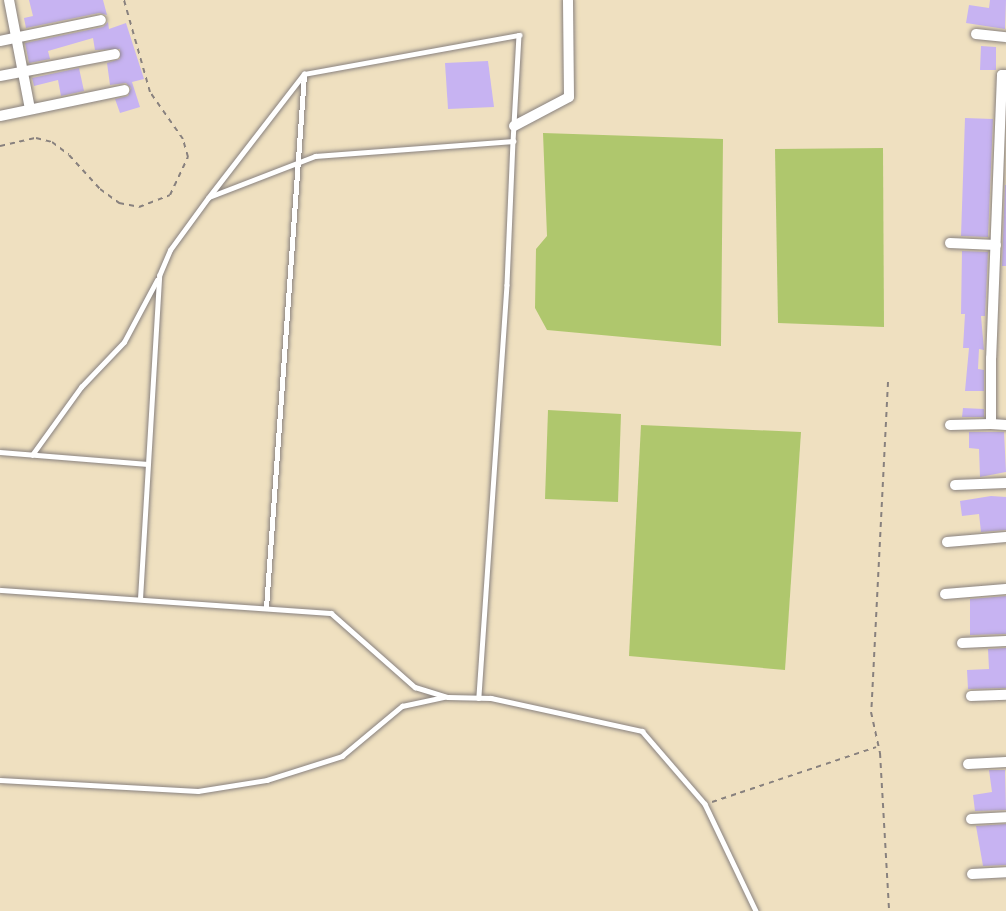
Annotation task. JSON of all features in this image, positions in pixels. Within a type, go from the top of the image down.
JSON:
[{"type":"street","points":[[0,2],[9,0],[30,110]]},
{"type":"street","points":[[514,126],[569,97],[568,0]]},
{"type":"street","points":[[0,41],[101,20]]},
{"type":"street","points":[[976,34],[1006,37]]},
{"type":"street","points":[[0,76],[115,54]]},
{"type":"street","points":[[992,424],[996,245],[1003,119],[1002,75],[1006,75]]},
{"type":"street","points":[[0,116],[124,90]]},
{"type":"street","points":[[950,243],[996,245]]},
{"type":"street","points":[[950,425],[1006,425]]},
{"type":"street","points":[[955,485],[1006,483]]},
{"type":"street","points":[[947,542],[1006,537]]},
{"type":"street","points":[[945,594],[1006,589]]},
{"type":"street","points":[[962,643],[1006,641]]},
{"type":"street","points":[[971,696],[1006,695]]},
{"type":"street","points":[[968,764],[1006,762]]},
{"type":"street","points":[[971,819],[1006,817]]},
{"type":"street","points":[[972,874],[1006,872]]},
{"type":"lane","points":[[32,455],[81,387],[124,342],[170,250],[304,74],[519,35],[507,285],[479,698]]},
{"type":"lane","points":[[266,608],[304,74]]},
{"type":"lane","points":[[208,198],[315,156],[513,141]]},
{"type":"lane","points":[[140,599],[159,276]]},
{"type":"lane","points":[[0,452],[148,464]]},
{"type":"lane","points":[[0,590],[331,612],[415,687],[447,697]]},
{"type":"lane","points":[[0,780],[198,791],[267,780],[342,756],[402,706],[447,697],[479,698],[642,731],[705,804],[756,911]]},
{"type":"path","points":[[0,146],[36,138],[52,142],[69,155],[100,189],[119,203],[139,207],[170,195],[188,157],[183,139],[150,92],[124,0]]},
{"type":"path","points":[[888,382],[871,712],[880,753],[890,911]]},
{"type":"path","points":[[705,804],[877,747]]},
{"type":"green space","points":[[543,133],[723,139],[721,346],[547,330],[535,308],[536,249],[547,236]]},
{"type":"green space","points":[[883,148],[884,327],[778,323],[775,149]]},
{"type":"green space","points":[[548,410],[621,414],[618,502],[545,499]]},
{"type":"green space","points":[[641,425],[801,432],[785,670],[629,656]]},
{"type":"building","points":[[29,0],[103,0],[107,15],[99,13],[26,28],[24,18],[33,16]]},
{"type":"building","points":[[990,0],[1006,0],[1005,29],[966,23],[969,5],[989,8]]},
{"type":"building","points":[[108,22],[109,29],[126,23],[144,79],[132,82],[140,107],[120,113],[115,99],[128,96],[131,88],[126,83],[110,85],[107,63],[120,59],[120,49],[95,50],[93,38],[48,51],[50,59],[29,63],[25,43],[103,27]]},
{"type":"building","points":[[981,46],[996,47],[996,70],[980,70]]},
{"type":"building","points":[[488,61],[494,107],[448,109],[445,63]]},
{"type":"building","points":[[79,68],[84,91],[61,96],[58,80],[34,86],[32,78]]},
{"type":"building","points":[[965,118],[993,119],[988,237],[961,236]]},
{"type":"building","points":[[1005,185],[1006,266],[1002,266]]},
{"type":"building","points":[[962,251],[988,252],[985,316],[981,316],[984,350],[979,349],[978,369],[984,370],[984,391],[965,391],[969,348],[963,348],[965,314],[961,314]]},
{"type":"building","points":[[963,408],[984,409],[984,417],[962,417]]},
{"type":"building","points":[[969,432],[1004,432],[1006,472],[980,477],[979,449],[969,448]]},
{"type":"building","points":[[991,496],[1006,497],[1006,530],[981,532],[979,514],[962,516],[960,501]]},
{"type":"building","points":[[1006,596],[1006,634],[970,635],[970,599]]},
{"type":"building","points":[[1006,648],[1006,688],[968,689],[967,670],[989,669],[988,649]]},
{"type":"building","points":[[989,770],[1005,770],[1006,810],[975,811],[973,795],[992,792]]},
{"type":"building","points":[[1006,824],[1006,865],[983,866],[976,826]]}]
